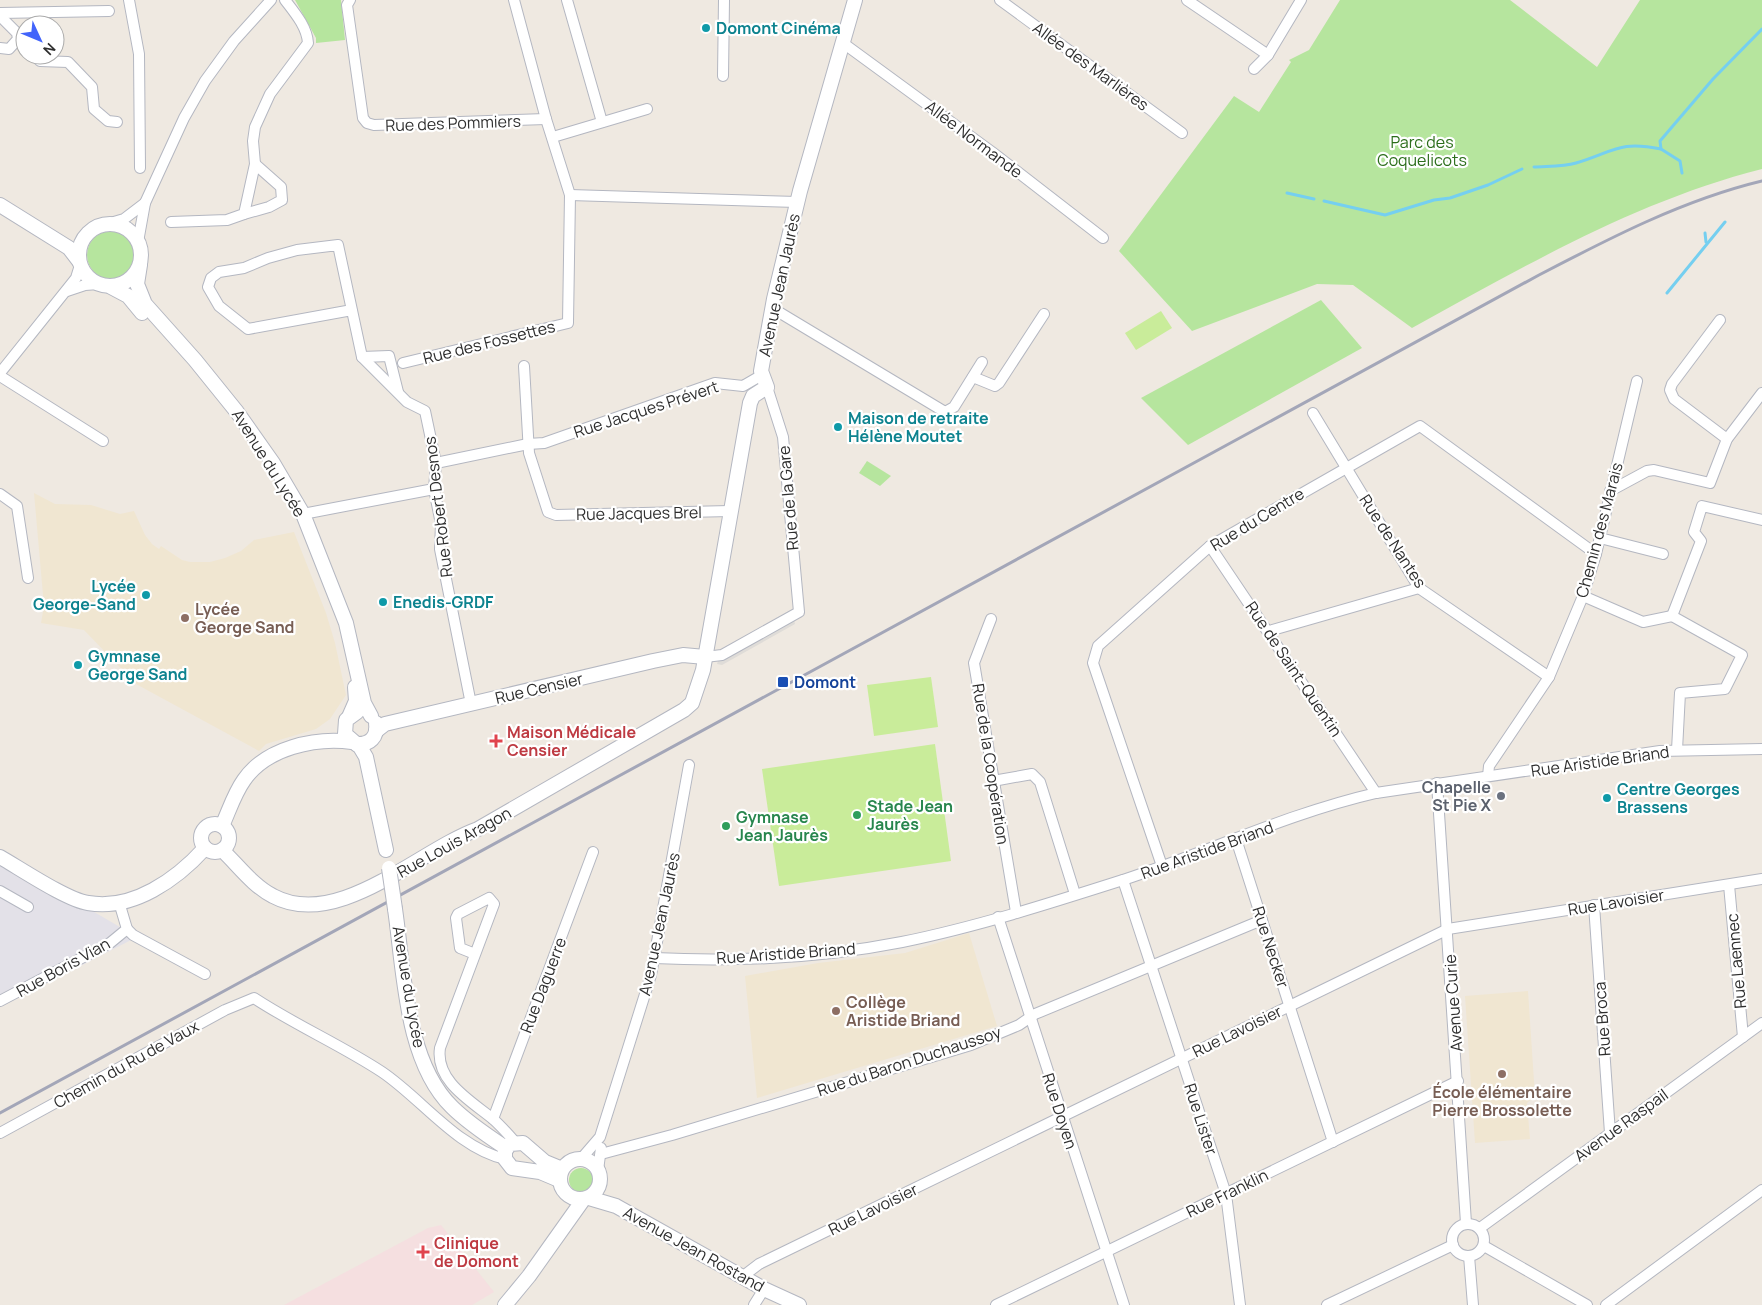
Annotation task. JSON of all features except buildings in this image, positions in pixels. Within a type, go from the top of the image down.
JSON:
[{"type":"main road","name":"Avenue Jean Jaurès","points":[[765,381],[762,362],[772,308],[797,202],[856,0]]},
{"type":"main road","points":[[0,205],[68,248],[80,263],[84,274],[105,286],[119,285],[132,278],[140,264],[141,249],[138,242],[128,230],[121,226],[107,224],[90,232],[69,236],[46,232],[33,225]]},
{"type":"main road","points":[[80,263],[81,244],[90,232]]},
{"type":"main road","name":"Avenue du Lycée","points":[[140,264],[137,284],[145,304],[238,412],[273,463],[303,514],[346,623],[356,657],[364,703],[371,716]]},
{"type":"main road","name":"Avenue du Lycée","points":[[105,286],[131,298],[210,388],[250,442],[287,503],[318,566],[343,638],[356,696],[354,709],[347,720]]},
{"type":"main road","points":[[706,657],[750,403],[765,381]]},
{"type":"main road","name":"Rue Censier","points":[[375,734],[385,724],[653,660],[683,655],[706,657]]},
{"type":"main road","name":"Rue Louis Aragon","points":[[222,850],[259,886],[281,900],[306,905],[333,901],[370,887],[459,836],[478,829],[684,710],[692,703],[699,688],[706,657]]},
{"type":"main road","points":[[222,826],[241,785],[255,767],[279,752],[327,740],[367,743],[375,734],[376,723],[371,716],[360,712],[347,720],[327,740]]},
{"type":"main road","points":[[347,720],[345,734],[354,743]]},
{"type":"main road","name":"Avenue du Lycée","points":[[375,734],[386,850]]},
{"type":"main road","name":"Avenue du Lycée","points":[[354,743],[366,757],[386,850],[413,1030],[428,1073],[452,1107],[509,1150],[512,1168],[561,1175]]},
{"type":"main road","points":[[214,824],[222,826],[229,836],[228,844],[222,850],[213,852],[205,848],[201,841],[204,829],[214,824]]},
{"type":"main road","points":[[0,857],[77,900],[102,904],[119,902],[141,895],[168,882],[205,848]]},
{"type":"main road","name":"Avenue du Lycée","points":[[509,1150],[527,1144],[540,1158],[561,1175]]},
{"type":"main road","points":[[505,1305],[529,1276],[557,1234],[599,1186],[598,1170],[589,1161],[581,1159],[572,1161],[561,1175],[566,1195],[566,1209],[557,1234]]},
{"type":"main road","name":"Avenue Jean Rostand","points":[[599,1186],[616,1206]]},
{"type":"main road","points":[[566,1195],[574,1199],[586,1199]]},
{"type":"main road","name":"Avenue Jean Rostand","points":[[586,1199],[616,1206],[764,1289],[799,1305]]},
{"type":"street","points":[[129,0],[139,54],[140,168]]},
{"type":"street","points":[[138,242],[145,203],[176,135],[205,81],[234,41],[271,0]]},
{"type":"street","points":[[244,214],[255,164],[254,134],[261,111],[270,94],[308,43],[307,34],[302,24],[285,0]]},
{"type":"street","name":"Rue des Pommiers","points":[[350,0],[346,5],[363,118],[367,123],[374,125],[546,120]]},
{"type":"street","name":"Rue des Fossettes","points":[[403,364],[568,323],[570,195],[553,136],[546,120],[514,0]]},
{"type":"street","points":[[567,0],[602,122]]},
{"type":"street","points":[[724,0],[724,76]]},
{"type":"street","name":"Allée des Marlières","points":[[1000,0],[1182,133]]},
{"type":"street","points":[[1187,0],[1268,55]]},
{"type":"street","points":[[1254,69],[1268,55],[1301,0]]},
{"type":"street","points":[[0,15],[109,11]]},
{"type":"street","points":[[0,15],[15,32]]},
{"type":"street","name":"Allée Normande","points":[[843,43],[992,152],[1103,238]]},
{"type":"street","points":[[0,48],[9,49],[15,46]]},
{"type":"street","points":[[65,62],[68,62],[92,86],[94,109],[108,122],[117,122]]},
{"type":"street","points":[[553,136],[647,109]]},
{"type":"street","points":[[170,222],[227,220],[269,207],[282,200],[281,187],[255,164]]},
{"type":"street","points":[[570,195],[797,202]]},
{"type":"street","points":[[107,224],[124,219],[145,203]]},
{"type":"street","points":[[352,310],[248,329],[218,306],[208,287],[211,278],[219,272],[244,268],[268,258],[297,250],[338,244],[362,357],[389,356],[398,393]]},
{"type":"street","points":[[80,263],[76,278],[0,374],[103,441]]},
{"type":"street","points":[[64,293],[85,285],[105,286]]},
{"type":"street","points":[[772,308],[946,412],[950,411],[982,362]]},
{"type":"street","points":[[973,377],[990,385],[995,386],[999,383],[1044,314]]},
{"type":"street","points":[[1720,320],[1672,384],[1670,390],[1674,399],[1727,439]]},
{"type":"street","name":"Rue Robert Desnos","points":[[362,357],[407,402],[425,411],[436,463],[434,489],[441,524],[440,549],[471,704]]},
{"type":"street","points":[[524,366],[528,444]]},
{"type":"street","name":"Rue Jacques Prévert","points":[[436,463],[528,444],[544,444],[715,383],[743,386],[765,381]]},
{"type":"street","name":"Rue de la Gare","points":[[706,657],[722,655],[799,612],[783,437],[765,381]]},
{"type":"street","name":"Chemin des Marais","points":[[1488,776],[1489,766],[1549,677],[1583,596],[1596,554],[1637,381]]},
{"type":"street","points":[[1610,490],[1647,471],[1654,470],[1710,484],[1727,439],[1762,393]]},
{"type":"street","name":"Rue de Nantes","points":[[1313,413],[1419,588],[1549,677]]},
{"type":"street","name":"Rue du Centre","points":[[1162,866],[1093,663],[1098,646],[1210,546],[1420,426],[1596,554]]},
{"type":"street","name":"Rue Jacques Brel","points":[[528,444],[528,453],[548,512],[556,515],[730,511]]},
{"type":"street","points":[[303,514],[434,489]]},
{"type":"street","points":[[0,494],[17,506],[28,578]]},
{"type":"street","points":[[1672,616],[1701,541],[1694,532],[1702,506],[1762,520]]},
{"type":"street","points":[[1600,538],[1663,554]]},
{"type":"street","name":"Rue de Saint-Quentin","points":[[1210,546],[1269,631],[1376,793]]},
{"type":"street","points":[[1269,631],[1419,588]]},
{"type":"street","points":[[1583,596],[1644,622],[1672,616],[1742,655],[1725,689],[1680,693],[1677,750]]},
{"type":"street","name":"Rue de la Coopération","points":[[991,619],[974,663],[1016,912]]},
{"type":"street","name":"Rue Aristide Briand","points":[[654,958],[754,958],[825,954],[901,942],[1016,912],[1123,880],[1332,803],[1376,793],[1677,750],[1762,749]]},
{"type":"street","name":"Avenue Jean Jaurès","points":[[598,1170],[601,1154],[600,1137],[651,975],[689,765]]},
{"type":"street","points":[[993,781],[1032,774],[1040,782],[1075,894]]},
{"type":"street","name":"Avenue Curie","points":[[1437,783],[1466,1223]]},
{"type":"street","name":"Rue Necker","points":[[1236,839],[1333,1142]]},
{"type":"street","name":"Rue Daguerre","points":[[493,1119],[593,852]]},
{"type":"street","name":"Rue Lavoisier","points":[[742,1276],[759,1264],[1448,929],[1762,879]]},
{"type":"street","name":"Rue Lister","points":[[1123,880],[1226,1194],[1240,1305]]},
{"type":"street","name":"Rue Laennec","points":[[1729,885],[1743,1037]]},
{"type":"street","points":[[0,891],[28,907]]},
{"type":"street","points":[[475,954],[460,948],[456,918],[458,914],[489,898],[494,904],[438,1057],[441,1065],[466,1100],[493,1119],[509,1150]]},
{"type":"street","name":"Rue Boris Vian","points":[[0,1001],[110,943],[127,929],[119,902]]},
{"type":"street","name":"Rue Broca","points":[[1594,905],[1610,1133]]},
{"type":"street","name":"Rue Doyen","points":[[998,917],[1029,1018],[1124,1305]]},
{"type":"street","name":"Rue du Baron Duchaussoy","points":[[601,1154],[654,1140],[971,1045],[1152,965],[1262,920]]},
{"type":"street","points":[[127,929],[133,936],[205,974]]},
{"type":"street","name":"Chemin du Ru de Vaux","points":[[0,1134],[225,1010],[254,998],[383,1073],[469,1144],[491,1156],[509,1150]]},
{"type":"street","name":"Avenue Raspail","points":[[1480,1228],[1762,1023]]},
{"type":"street","name":"Rue Franklin","points":[[996,1305],[1458,1081]]},
{"type":"street","name":"Avenue Jean Jaurès","points":[[581,1159],[600,1137]]},
{"type":"street","points":[[1606,1305],[1762,1190]]},
{"type":"street","points":[[1466,1223],[1480,1228],[1485,1237],[1484,1246],[1478,1253],[1469,1256],[1459,1253],[1453,1245],[1454,1231],[1466,1223]]},
{"type":"street","points":[[1328,1305],[1453,1245]]},
{"type":"street","points":[[1484,1246],[1588,1305]]},
{"type":"street","points":[[1469,1256],[1473,1305]]},
{"type":"street","points":[[754,1305],[764,1289]]},
{"type":"shaded area","name":"Lycée George Sand","points":[[34,493],[55,504],[91,505],[120,514],[134,511],[145,535],[152,544],[159,549],[161,546],[182,560],[190,562],[210,562],[225,558],[241,551],[254,540],[294,532],[326,613],[335,643],[346,695],[330,719],[316,729],[266,744],[259,751],[136,684],[84,630],[41,623],[44,606]]},
{"type":"shaded area","points":[[794,620],[795,624],[722,665],[717,664],[718,661]]},
{"type":"shaded area","points":[[0,857],[137,937],[0,1007]]},
{"type":"shaded area","name":"Collège Aristide Briand","points":[[969,933],[997,1026],[757,1098],[745,976],[818,963],[905,953]]},
{"type":"shaded area","name":"École élémentaire Pierre Brossolette","points":[[1528,991],[1535,1096],[1527,1103],[1530,1139],[1475,1143],[1465,996]]},
{"type":"shaded area","name":"Clinique de Domont","points":[[441,1225],[494,1292],[472,1305],[284,1305],[428,1228]]},
{"type":"green space","points":[[295,0],[341,0],[345,40],[316,43],[316,38]]},
{"type":"green space","name":"Parc des Coquelicots","points":[[1340,0],[1510,0],[1597,67],[1640,0],[1762,0],[1762,169],[1715,182],[1626,217],[1539,259],[1412,328],[1353,285],[1317,284],[1192,331],[1119,251],[1234,96],[1259,112],[1291,62],[1289,60],[1309,50]]},
{"type":"green space","points":[[111,231],[120,233],[128,238],[133,246],[135,255],[133,264],[128,272],[120,277],[111,279],[102,277],[94,272],[89,264],[87,255],[89,246],[94,238],[102,233]]},
{"type":"green space","points":[[1321,300],[1362,348],[1188,445],[1141,398]]},
{"type":"green space","points":[[1161,311],[1172,328],[1136,350],[1125,333]]},
{"type":"green space","points":[[867,461],[891,476],[880,486],[859,473]]},
{"type":"green space","points":[[931,677],[938,727],[874,736],[867,685]]},
{"type":"green space","name":"Stade Jean Jaurès","points":[[935,744],[951,861],[779,886],[762,769]]},
{"type":"green space","points":[[581,1168],[586,1169],[592,1175],[592,1185],[586,1191],[581,1192],[576,1191],[570,1185],[569,1180],[570,1175],[576,1169]]},
{"type":"waterway","points":[[1682,173],[1680,161],[1661,149],[1660,141],[1713,79],[1762,29]]},
{"type":"waterway","points":[[1534,167],[1571,164],[1617,148],[1635,146],[1661,149]]},
{"type":"waterway","points":[[1324,201],[1385,215],[1434,200],[1450,198],[1488,185],[1522,169]]},
{"type":"waterway","points":[[1287,193],[1314,199]]},
{"type":"waterway","points":[[1667,293],[1725,222]]},
{"type":"waterway","points":[[1705,233],[1706,242]]},
{"type":"railway","points":[[0,1113],[1539,275],[1593,247],[1675,209],[1704,198],[1762,181]]},
{"type":"place","name":"Domont Cinéma","points":[[706,28]]},
{"type":"place","name":"Maison de retraite Hélène Moutet","points":[[838,427]]},
{"type":"place","name":"Lycée George-Sand","points":[[146,595]]},
{"type":"place","name":"Enedis-GRDF","points":[[383,602]]},
{"type":"place","name":"Lycée George Sand","points":[[185,618]]},
{"type":"place","name":"Gymnase George Sand","points":[[78,665]]},
{"type":"place","name":"Domont","points":[[783,682]]},
{"type":"place","name":"Maison Médicale Censier","points":[[496,741]]},
{"type":"place","name":"Chapelle St Pie X","points":[[1501,796]]},
{"type":"place","name":"Centre Georges Brassens","points":[[1607,798]]},
{"type":"place","name":"Stade Jean Jaurès","points":[[857,815]]},
{"type":"place","name":"Gymnase Jean Jaurès","points":[[726,826]]},
{"type":"place","name":"Collège Aristide Briand","points":[[836,1011]]},
{"type":"place","name":"École élémentaire Pierre Brossolette","points":[[1502,1074]]},
{"type":"place","name":"Clinique de Domont","points":[[423,1252]]}]
